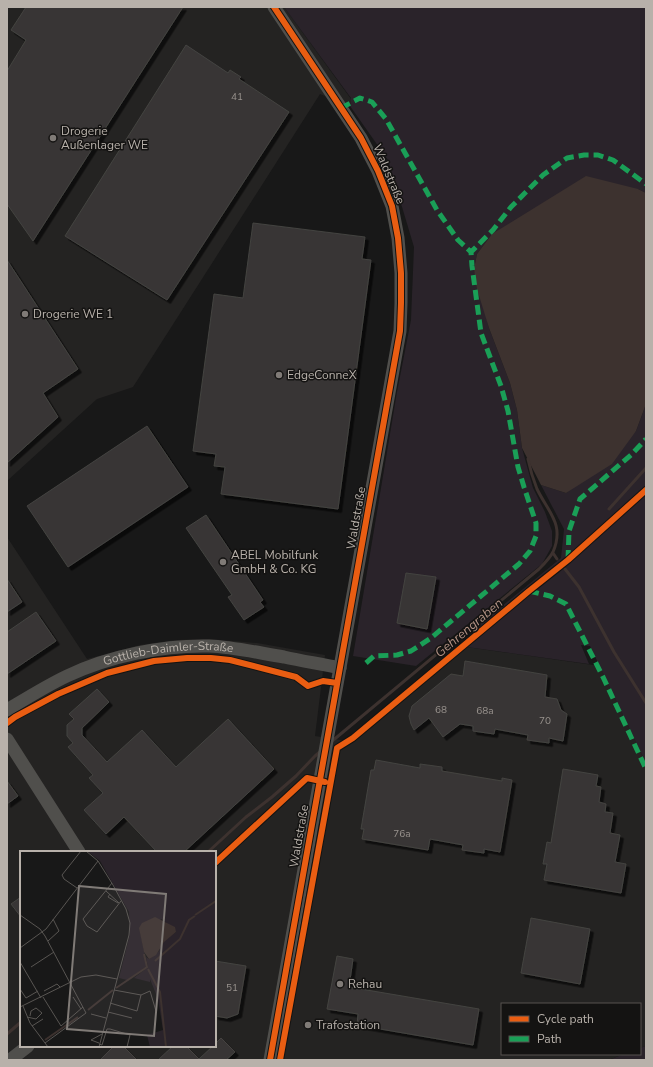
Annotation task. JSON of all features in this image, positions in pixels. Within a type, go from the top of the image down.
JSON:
[{"type":"street","name":"Waldstraße","points":[[270,1060],[400,331],[401,303],[401,273],[398,238],[392,206],[378,171],[362,138],[274,7]]},
{"type":"street","name":"Gottlieb-Daimler-Straße","points":[[7,710],[35,692],[69,675],[126,655],[154,650],[179,647],[217,647],[248,650],[340,668]]},
{"type":"street","points":[[7,739],[78,851]]},
{"type":"street","points":[[10,1060],[27,1047]]},
{"type":"shaded area","points":[[7,7],[284,7],[351,99],[350,106],[320,94],[133,387],[97,399],[7,481]]},
{"type":"shaded area","points":[[284,7],[646,7],[646,193],[638,189],[492,234],[477,254],[474,269],[489,328],[510,383],[517,410],[522,448],[533,488],[545,512],[552,531],[552,546],[542,564],[416,666],[353,656],[397,392],[411,320],[414,247],[388,160],[350,106],[351,98]]},
{"type":"shaded area","points":[[586,176],[638,189],[646,193],[646,404],[636,431],[612,464],[566,493],[541,485],[522,448],[517,410],[510,383],[489,328],[477,289],[474,269],[477,254],[492,234]]},
{"type":"shaded area","points":[[646,404],[646,763],[590,646],[581,645],[589,664],[467,647],[486,631],[474,629],[561,558],[564,529],[541,485],[566,493],[636,431]]},
{"type":"shaded area","points":[[7,537],[87,659],[140,645],[176,640],[209,639],[257,643],[325,655],[315,736],[355,741],[467,647],[600,666],[646,763],[646,1046],[641,1048],[641,1003],[501,1003],[501,1055],[622,1055],[609,1060],[7,1060]]},
{"type":"shaded area","points":[[646,1046],[646,1060],[609,1060],[622,1055],[641,1055],[641,1048]]},
{"type":"building","name":"Drogerie Außenlager WE","points":[[26,7],[183,7],[33,241],[7,204],[7,71],[26,40],[11,30]]},
{"type":"building","points":[[186,45],[228,73],[230,70],[241,77],[239,79],[289,112],[167,300],[65,236]]},
{"type":"building","name":"EdgeConneX","points":[[253,223],[365,237],[362,259],[371,260],[338,509],[221,494],[225,467],[214,466],[216,454],[193,451],[214,294],[243,298]]},
{"type":"building","name":"Drogerie WE 1","points":[[7,260],[78,369],[43,393],[58,417],[7,463]]},
{"type":"building","points":[[147,426],[188,487],[68,567],[27,506]]},
{"type":"building","name":"ABEL Mobilfunk GmbH & Co. KG","points":[[206,515],[263,600],[260,602],[264,607],[244,620],[228,597],[232,595],[186,528]]},
{"type":"building","points":[[406,573],[436,577],[427,629],[397,623]]},
{"type":"building","points":[[7,579],[22,602],[7,612]]},
{"type":"building","points":[[36,612],[56,641],[7,674],[7,632]]},
{"type":"building","points":[[465,661],[547,675],[545,697],[557,699],[561,710],[567,714],[563,741],[549,738],[549,743],[527,740],[528,735],[495,729],[494,734],[473,731],[473,726],[460,724],[443,737],[429,718],[414,730],[409,716],[412,706],[451,674],[463,676]]},
{"type":"building","points":[[97,689],[109,702],[82,728],[82,735],[107,762],[142,730],[176,767],[228,719],[274,769],[185,851],[156,851],[124,817],[106,834],[84,810],[103,793],[89,778],[93,775],[68,747],[73,743],[67,736],[67,725],[74,719],[69,714]]},
{"type":"building","points":[[376,760],[420,768],[420,764],[442,767],[442,771],[502,781],[502,778],[512,780],[500,852],[484,849],[484,853],[462,850],[463,845],[430,839],[428,850],[362,839],[364,829],[361,829],[371,770],[374,770]]},
{"type":"building","points":[[563,769],[598,775],[596,786],[601,787],[599,802],[606,804],[605,812],[613,813],[610,833],[620,835],[615,862],[626,864],[621,893],[544,880],[547,864],[543,864],[547,842],[551,843]]},
{"type":"building","points":[[7,781],[18,796],[7,804]]},
{"type":"building","points":[[20,898],[20,916],[11,904]]},
{"type":"building","points":[[531,918],[590,929],[580,984],[521,973]]},
{"type":"building","points":[[337,956],[353,959],[349,987],[479,1009],[473,1045],[357,1025],[358,1014],[327,1009]]},
{"type":"building","points":[[216,961],[246,966],[238,1014],[227,1018],[216,1016]]},
{"type":"building","points":[[221,1038],[235,1052],[226,1060],[158,1060],[172,1047],[187,1047],[199,1059],[212,1047],[216,1047],[216,1043]]},
{"type":"building","points":[[113,1047],[124,1047],[137,1060],[100,1060]]},
{"type":"waterway","name":"Gehrengraben","points":[[331,742],[539,569],[553,552],[557,534],[556,526],[554,519],[537,489],[528,459]]},
{"type":"waterway","points":[[609,509],[646,468]]},
{"type":"waterway","name":"Gehrengraben","points":[[553,553],[557,559]]},
{"type":"waterway","points":[[565,569],[579,587],[614,652],[646,703]]},
{"type":"waterway","name":"Gehrengraben","points":[[209,851],[246,817],[296,776],[321,751]]},
{"type":"waterway","name":"Gehrengraben","points":[[7,1034],[20,1023]]},
{"type":"marked path","points":[[341,108],[360,98],[372,102],[386,119],[437,210],[458,240],[471,252]]},
{"type":"marked path","points":[[366,663],[374,656],[397,655],[411,651],[431,638],[519,564],[530,551],[536,536],[536,523],[518,467],[508,411],[501,386],[481,333],[471,252],[493,230],[511,207],[543,175],[567,158],[584,155],[598,155],[613,160],[646,184]]},
{"type":"marked path","points":[[568,560],[569,531],[580,499],[631,455],[646,439]]},
{"type":"marked path","points":[[529,591],[550,596],[566,604],[603,677],[646,769]]},
{"type":"cycle path","points":[[270,1060],[400,331],[401,303],[401,273],[398,238],[392,206],[378,171],[361,138],[274,7]]},
{"type":"cycle path","points":[[280,1060],[337,748],[353,738],[568,560],[646,490]]},
{"type":"cycle path","points":[[7,723],[15,717],[58,694],[107,673],[154,661],[187,658],[230,660],[296,677],[308,686],[323,681],[337,683]]},
{"type":"cycle path","points":[[216,862],[307,778],[325,782]]},
{"type":"place","name":"Drogerie Außenlager WE","points":[[53,138]]},
{"type":"place","name":"Drogerie WE 1","points":[[25,314]]},
{"type":"place","name":"EdgeConneX","points":[[279,375]]},
{"type":"place","name":"ABEL Mobilfunk GmbH & Co. KG","points":[[223,562]]},
{"type":"place","name":"Rehau","points":[[340,984]]},
{"type":"place","name":"Trafostation","points":[[308,1025]]}]
